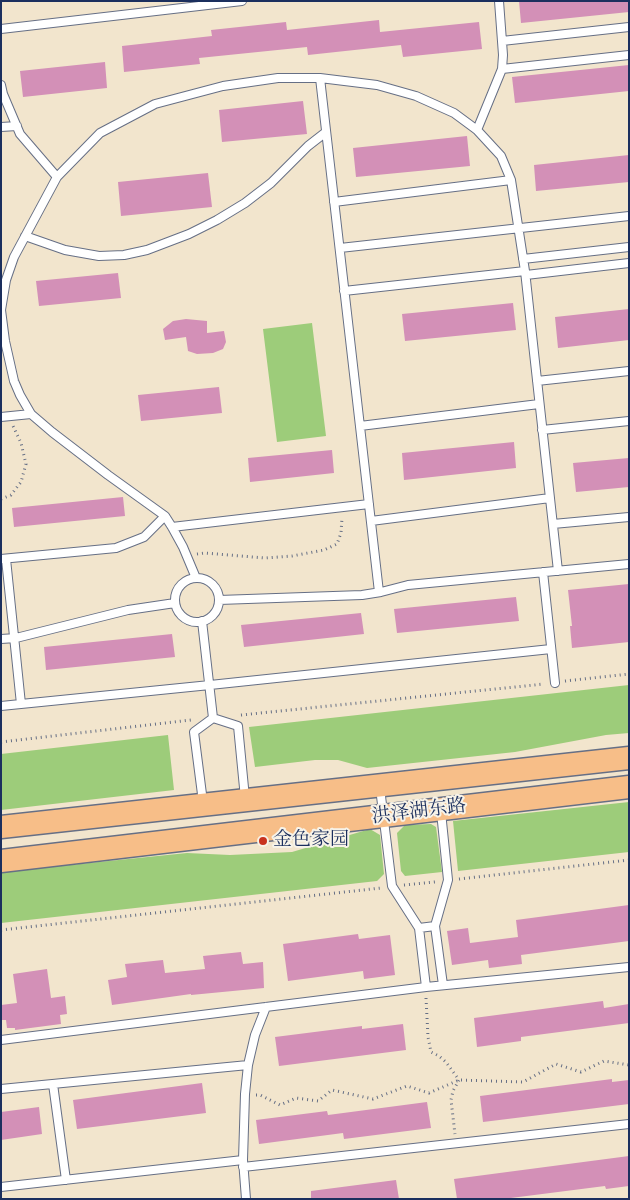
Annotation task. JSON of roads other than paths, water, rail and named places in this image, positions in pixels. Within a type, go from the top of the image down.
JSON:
[{"type":"main road","name":"洪泽湖东路","points":[[1,827],[629,758]]},
{"type":"main road","name":"洪泽湖东路","points":[[1,861],[629,787]]},
{"type":"lane","points":[[1,29],[242,1]]},
{"type":"lane","points":[[477,130],[502,69],[499,1]]},
{"type":"lane","points":[[502,42],[629,27]]},
{"type":"lane","points":[[502,69],[629,56]]},
{"type":"lane","points":[[196,578],[187,555],[164,516],[108,475],[31,414],[14,381],[5,341],[1,310],[6,280],[14,258],[57,177],[100,133],[155,104],[223,86],[278,78],[320,78],[377,85],[416,96],[454,113],[477,130],[501,156],[511,180],[519,229],[558,571]]},
{"type":"lane","points":[[320,78],[379,592]]},
{"type":"lane","points":[[1,85],[2,94],[20,134],[57,177]]},
{"type":"lane","points":[[1,127],[16,126]]},
{"type":"lane","points":[[25,236],[65,250],[99,256],[124,255],[147,250],[189,234],[245,203],[271,183],[308,146],[326,132]]},
{"type":"lane","points":[[334,202],[511,180]]},
{"type":"lane","points":[[340,248],[629,216]]},
{"type":"lane","points":[[523,259],[629,247]]},
{"type":"lane","points":[[344,291],[629,263]]},
{"type":"lane","points":[[537,381],[629,371]]},
{"type":"lane","points":[[360,426],[539,404]]},
{"type":"lane","points":[[5,417],[31,414]]},
{"type":"lane","points":[[542,430],[629,421]]},
{"type":"lane","points":[[371,521],[550,498]]},
{"type":"lane","points":[[172,527],[369,504]]},
{"type":"lane","points":[[21,704],[4,559],[116,548],[144,537],[164,516]]},
{"type":"lane","points":[[552,524],[629,517]]},
{"type":"lane","points":[[219,600],[362,595],[408,585],[629,564]]},
{"type":"lane","points":[[543,572],[555,683]]},
{"type":"lane","points":[[196,578],[210,582],[215,587],[219,600],[211,617],[202,621],[186,619],[180,615],[175,603],[175,596],[182,583],[196,578]]},
{"type":"lane","points":[[1,639],[14,638],[128,610],[175,603]]},
{"type":"lane","points":[[202,621],[213,718]]},
{"type":"lane","points":[[1,706],[551,649]]},
{"type":"lane","points":[[213,718],[238,726],[246,800]]},
{"type":"lane","points":[[204,805],[194,732],[213,718]]},
{"type":"lane","points":[[379,786],[392,886],[419,928],[426,987]]},
{"type":"lane","points":[[441,809],[448,880],[435,926],[443,985]]},
{"type":"lane","points":[[419,928],[435,926]]},
{"type":"lane","points":[[1,1040],[443,985],[629,967]]},
{"type":"lane","points":[[246,1199],[243,1163],[245,1094],[248,1065],[255,1035],[266,1007]]},
{"type":"lane","points":[[1,1089],[248,1065]]},
{"type":"lane","points":[[53,1084],[66,1180]]},
{"type":"lane","points":[[1,1188],[629,1124]]},
{"type":"place","name":"金色家园","points":[[263,841]]}]
